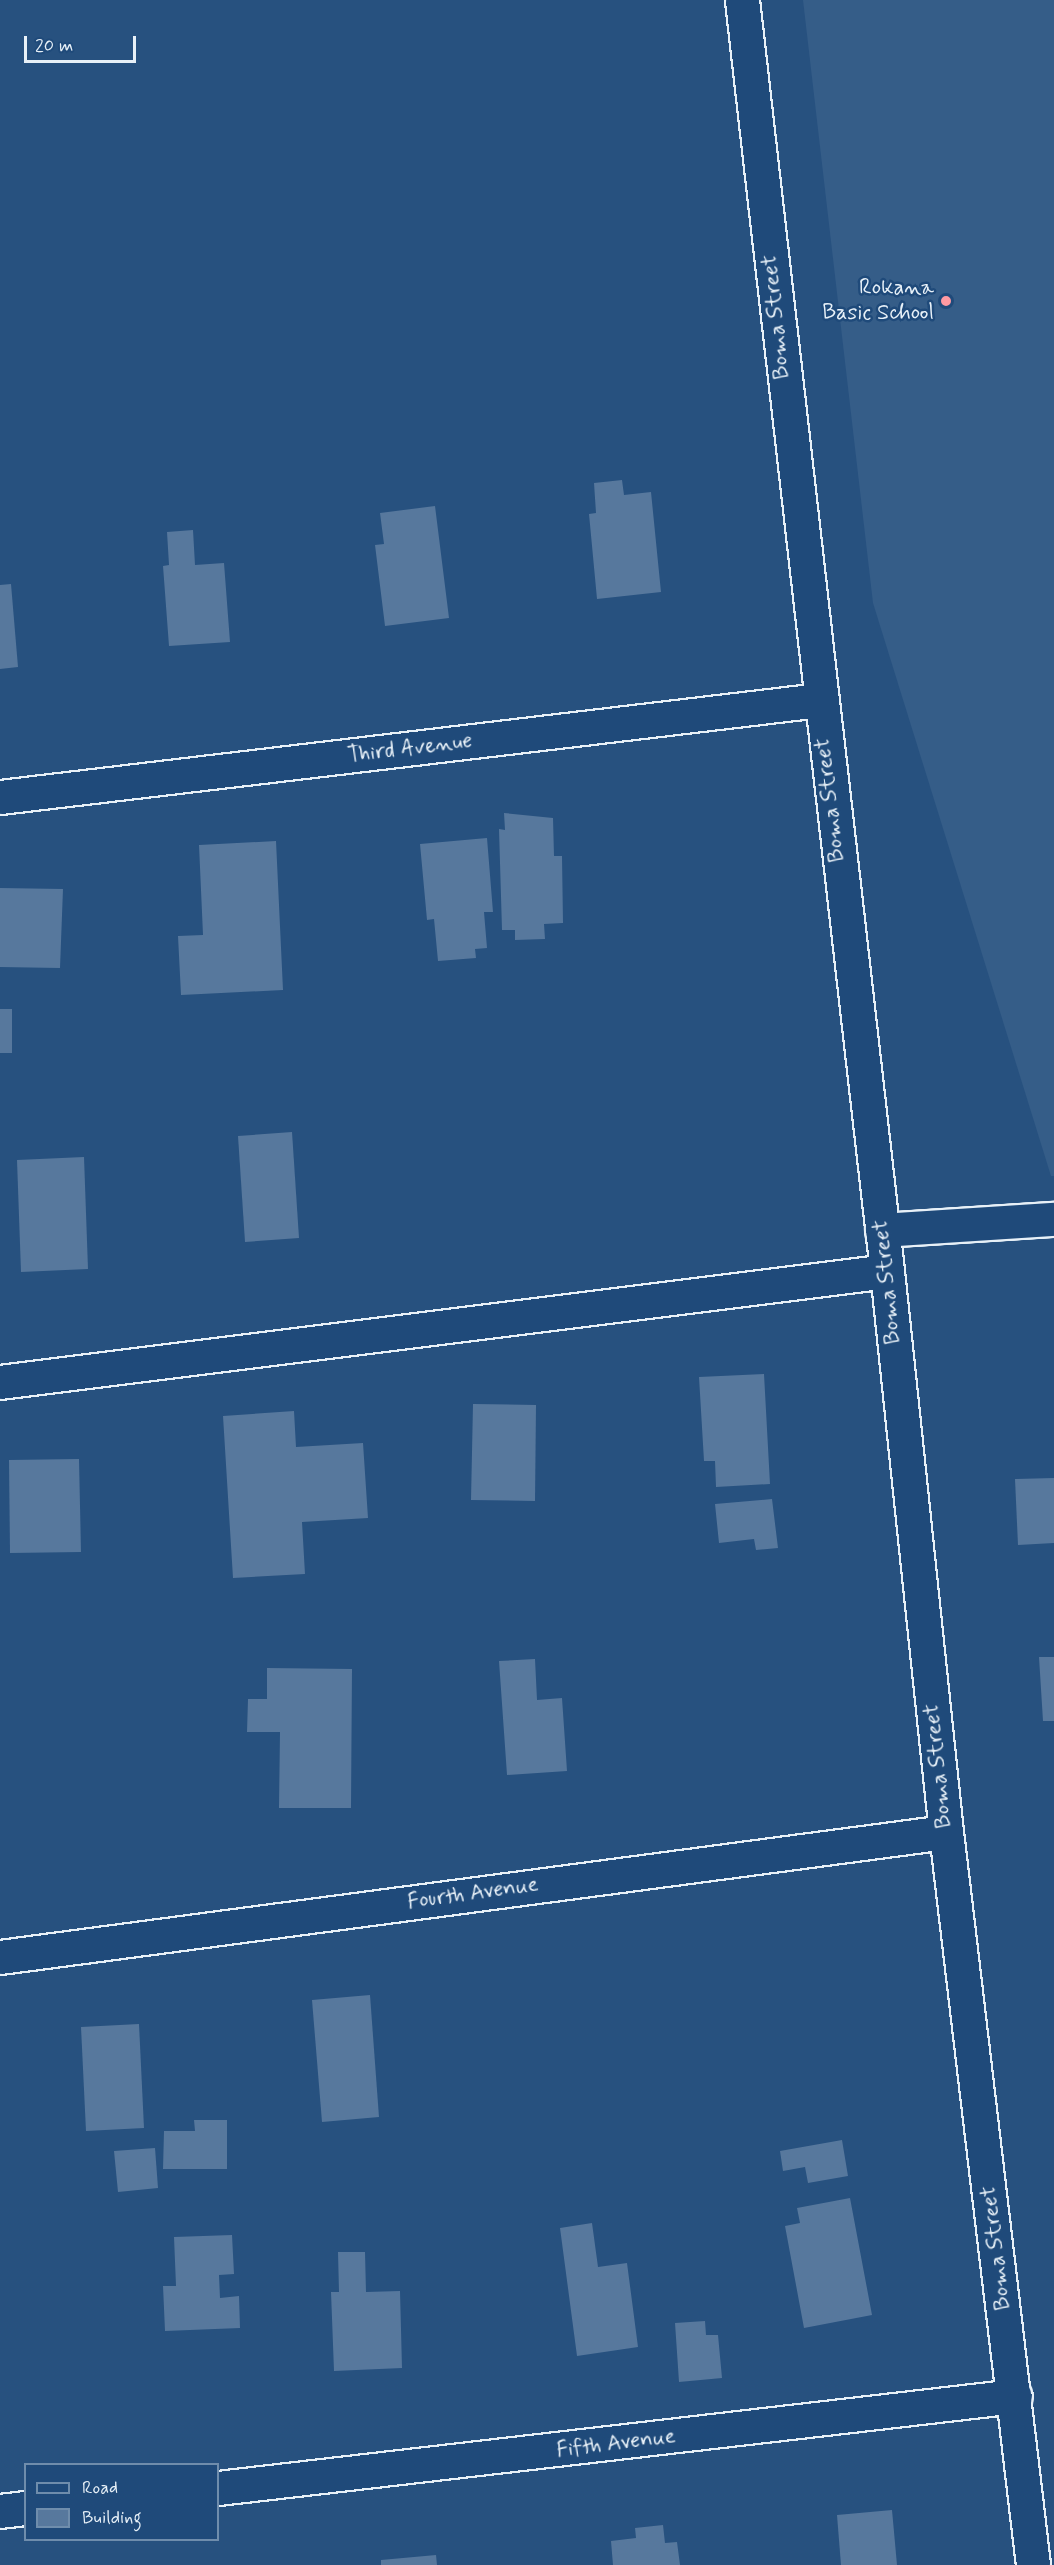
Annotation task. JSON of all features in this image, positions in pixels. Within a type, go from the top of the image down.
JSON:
[{"type":"street","name":"Boma Street","points":[[742,0],[819,700],[887,1271],[946,1832],[1015,2396],[1033,2565]]},
{"type":"street","name":"Third Avenue","points":[[0,797],[819,700]]},
{"type":"street","points":[[882,1230],[1054,1219]]},
{"type":"street","points":[[0,1382],[887,1271]]},
{"type":"street","name":"Fourth Avenue","points":[[0,1957],[946,1832]]},
{"type":"street","name":"Fifth Avenue","points":[[219,2488],[1015,2396]]},
{"type":"street","points":[[0,2511],[24,2508]]},
{"type":"shaded area","name":"Rokana Basic School","points":[[803,0],[1054,0],[1054,1176],[1051,1176],[873,603]]},
{"type":"building","points":[[622,480],[624,495],[651,492],[661,592],[597,599],[589,514],[596,513],[594,483]]},
{"type":"building","points":[[435,506],[449,618],[385,626],[375,545],[384,544],[380,513]]},
{"type":"building","points":[[193,530],[195,565],[224,563],[230,642],[169,646],[163,566],[169,565],[167,532]]},
{"type":"building","points":[[11,584],[18,667],[0,669],[0,585]]},
{"type":"building","points":[[504,813],[553,818],[554,856],[562,856],[563,923],[544,924],[545,939],[515,940],[515,930],[502,930],[499,829],[505,830]]},
{"type":"building","points":[[487,838],[493,912],[484,912],[487,948],[475,949],[476,958],[438,961],[434,919],[427,920],[420,844]]},
{"type":"building","points":[[276,841],[283,990],[181,995],[178,936],[203,935],[199,845]]},
{"type":"building","points":[[0,888],[63,889],[60,968],[0,967]]},
{"type":"building","points":[[0,1009],[12,1009],[12,1053],[0,1053]]},
{"type":"building","points":[[292,1132],[299,1238],[245,1242],[238,1136]]},
{"type":"building","points":[[84,1157],[88,1269],[21,1272],[17,1160]]},
{"type":"building","points":[[764,1374],[770,1484],[716,1487],[715,1461],[704,1461],[699,1377]]},
{"type":"building","points":[[473,1404],[536,1405],[535,1501],[471,1500]]},
{"type":"building","points":[[294,1411],[296,1447],[363,1443],[368,1518],[302,1522],[305,1574],[233,1578],[223,1416]]},
{"type":"building","points":[[79,1459],[81,1552],[10,1553],[9,1460]]},
{"type":"building","points":[[1054,1478],[1054,1543],[1018,1545],[1015,1479]]},
{"type":"building","points":[[772,1499],[778,1548],[756,1550],[754,1539],[719,1543],[715,1504]]},
{"type":"building","points":[[1039,1657],[1054,1657],[1054,1721],[1043,1721]]},
{"type":"building","points":[[535,1659],[537,1700],[562,1698],[567,1771],[507,1775],[499,1661]]},
{"type":"building","points":[[267,1668],[352,1669],[351,1808],[279,1808],[280,1732],[247,1732],[248,1699],[267,1699]]},
{"type":"building","points":[[370,1995],[379,2117],[322,2122],[312,2000]]},
{"type":"building","points":[[139,2024],[144,2128],[86,2131],[81,2027]]},
{"type":"building","points":[[194,2120],[227,2120],[227,2169],[163,2169],[164,2131],[195,2131]]},
{"type":"building","points":[[842,2140],[848,2176],[808,2183],[805,2167],[783,2171],[780,2151]]},
{"type":"building","points":[[155,2148],[158,2188],[118,2192],[114,2151]]},
{"type":"building","points":[[850,2198],[872,2315],[804,2328],[785,2226],[800,2223],[797,2208]]},
{"type":"building","points":[[592,2223],[598,2267],[627,2263],[638,2347],[577,2356],[560,2228]]},
{"type":"building","points":[[232,2235],[234,2274],[219,2275],[220,2298],[239,2296],[240,2328],[165,2331],[163,2286],[176,2286],[174,2237]]},
{"type":"building","points":[[338,2252],[365,2252],[366,2292],[400,2291],[402,2368],[334,2371],[331,2292],[339,2292]]},
{"type":"building","points":[[705,2321],[706,2335],[718,2335],[722,2378],[679,2382],[675,2323]]},
{"type":"building","points":[[892,2510],[897,2565],[841,2565],[837,2515]]},
{"type":"building","points":[[663,2525],[665,2543],[677,2542],[680,2565],[613,2565],[611,2541],[636,2538],[635,2528]]},
{"type":"building","points":[[436,2555],[437,2565],[381,2565],[381,2560]]},
{"type":"place","name":"Rokana Basic School","points":[[946,301]]}]
